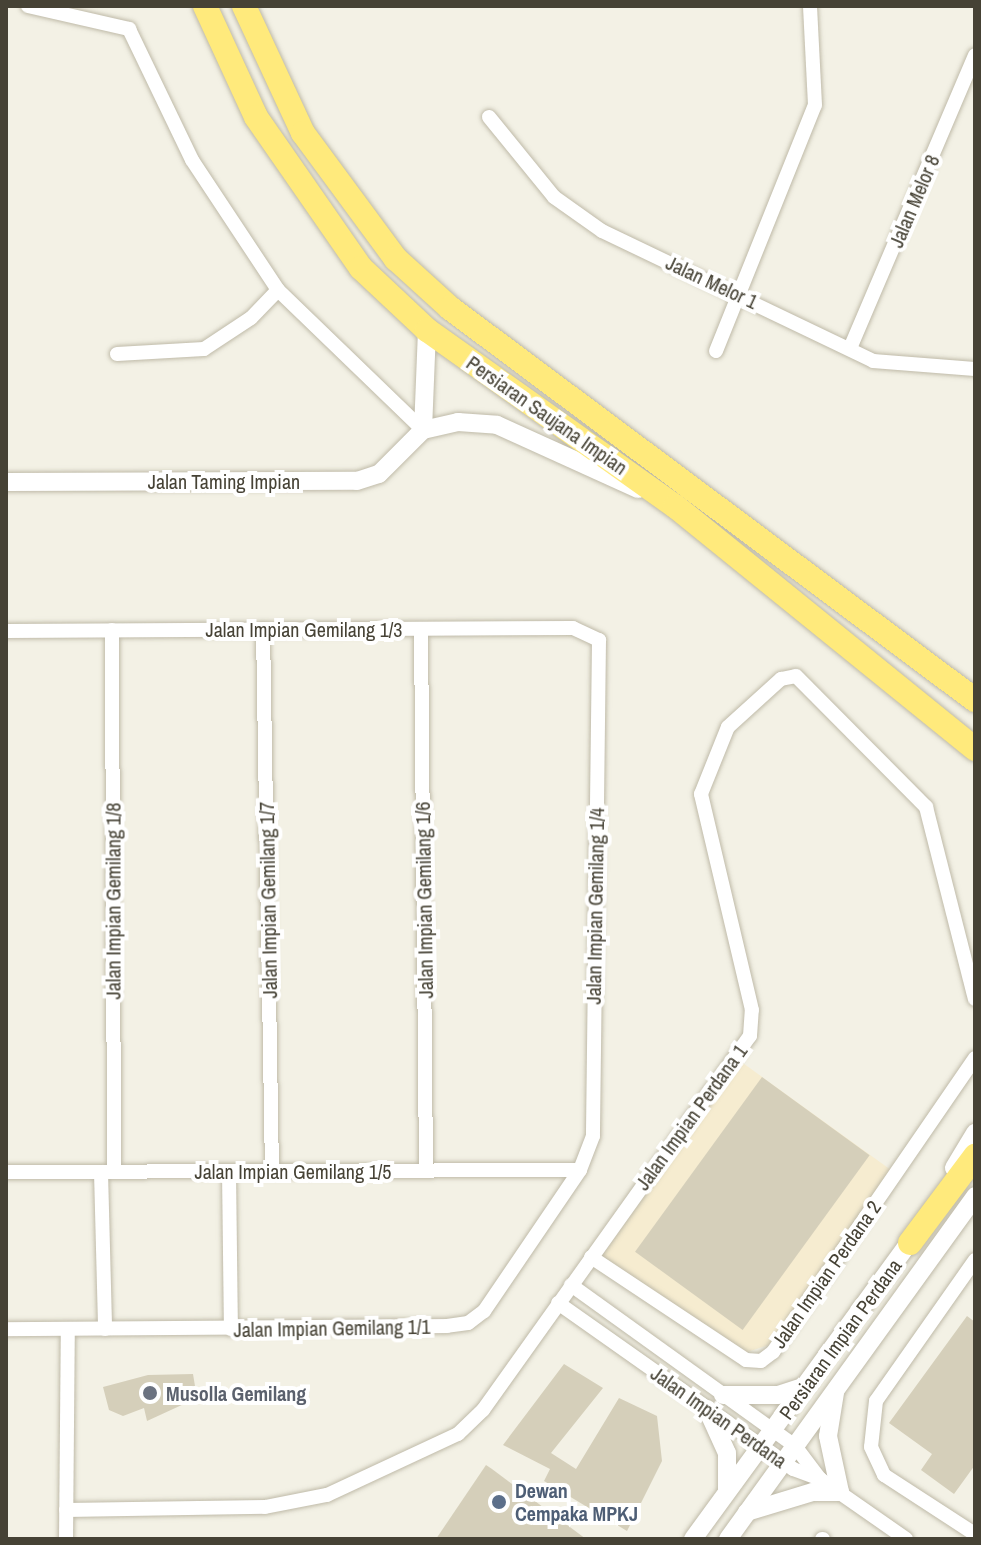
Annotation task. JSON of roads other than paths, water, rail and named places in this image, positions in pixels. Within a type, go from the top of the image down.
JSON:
[{"type":"highway","name":"Persiaran Saujana Impian","points":[[205,6],[256,117],[307,198],[361,268],[427,330],[675,506],[971,747]]},
{"type":"highway","name":"Persiaran Saujana Impian","points":[[244,6],[303,133],[396,259],[450,308],[970,699]]},
{"type":"highway","points":[[910,1243],[975,1156]]},
{"type":"street","points":[[28,6],[129,29],[192,160],[278,290],[423,430]]},
{"type":"street","points":[[716,351],[815,105],[810,6]]},
{"type":"street","name":"Jalan Melor 8","points":[[851,346],[975,55]]},
{"type":"street","name":"Jalan Melor 1","points":[[489,117],[554,197],[602,231],[851,346],[882,364],[975,369]]},
{"type":"street","points":[[117,354],[204,349],[251,318],[278,290]]},
{"type":"street","points":[[423,430],[427,330]]},
{"type":"street","points":[[423,430],[458,422],[497,425],[675,506]]},
{"type":"street","name":"Jalan Taming Impian","points":[[6,482],[357,481],[399,459],[423,430]]},
{"type":"street","name":"Jalan Impian Gemilang 1/3","points":[[6,631],[573,628],[599,640]]},
{"type":"street","name":"Jalan Impian Gemilang 1/7","points":[[263,629],[272,1171]]},
{"type":"street","name":"Jalan Impian Gemilang 1/6","points":[[421,629],[426,1170]]},
{"type":"street","name":"Jalan Impian Gemilang 1/8","points":[[105,1329],[112,630]]},
{"type":"street","name":"Jalan Impian Gemilang 1/4","points":[[580,1170],[593,1136],[599,640]]},
{"type":"street","name":"Jalan Impian Perdana 1","points":[[66,1510],[265,1507],[327,1495],[379,1473],[470,1423],[750,1036],[752,1010],[701,794],[728,727],[781,679],[796,676],[926,807],[975,999]]},
{"type":"street","name":"Jalan Impian Perdana 2","points":[[591,1257],[746,1360],[761,1361],[773,1352],[975,1058]]},
{"type":"street","name":"Persiaran Impian Perdana","points":[[693,1539],[910,1243],[975,1133]]},
{"type":"street","name":"Jalan Impian Gemilang 1/5","points":[[6,1172],[580,1170]]},
{"type":"street","name":"Jalan Impian Gemilang 1/1","points":[[6,1329],[231,1329],[468,1323],[484,1311],[580,1170]]},
{"type":"street","points":[[229,1171],[231,1329]]},
{"type":"street","name":"Persiaran Impian Perdana","points":[[728,1539],[975,1196]]},
{"type":"street","points":[[975,1260],[876,1401],[871,1447],[884,1475],[975,1534]]},
{"type":"street","name":"Jalan Impian Perdana","points":[[571,1285],[795,1446],[820,1479]]},
{"type":"street","name":"Jalan Impian Perdana","points":[[558,1303],[783,1463],[820,1479]]},
{"type":"street","points":[[66,1539],[68,1329]]},
{"type":"street","points":[[723,1395],[778,1395],[806,1386]]},
{"type":"street","points":[[835,1390],[828,1436],[840,1492]]},
{"type":"street","points":[[707,1409],[727,1453],[727,1494]]},
{"type":"street","points":[[820,1479],[906,1539]]},
{"type":"street","points":[[747,1512],[813,1492],[840,1492]]},
{"type":"place","name":"Musolla Gemilang","points":[[150,1393]]},
{"type":"place","name":"Dewan Cempaka MPKJ","points":[[499,1502]]}]
